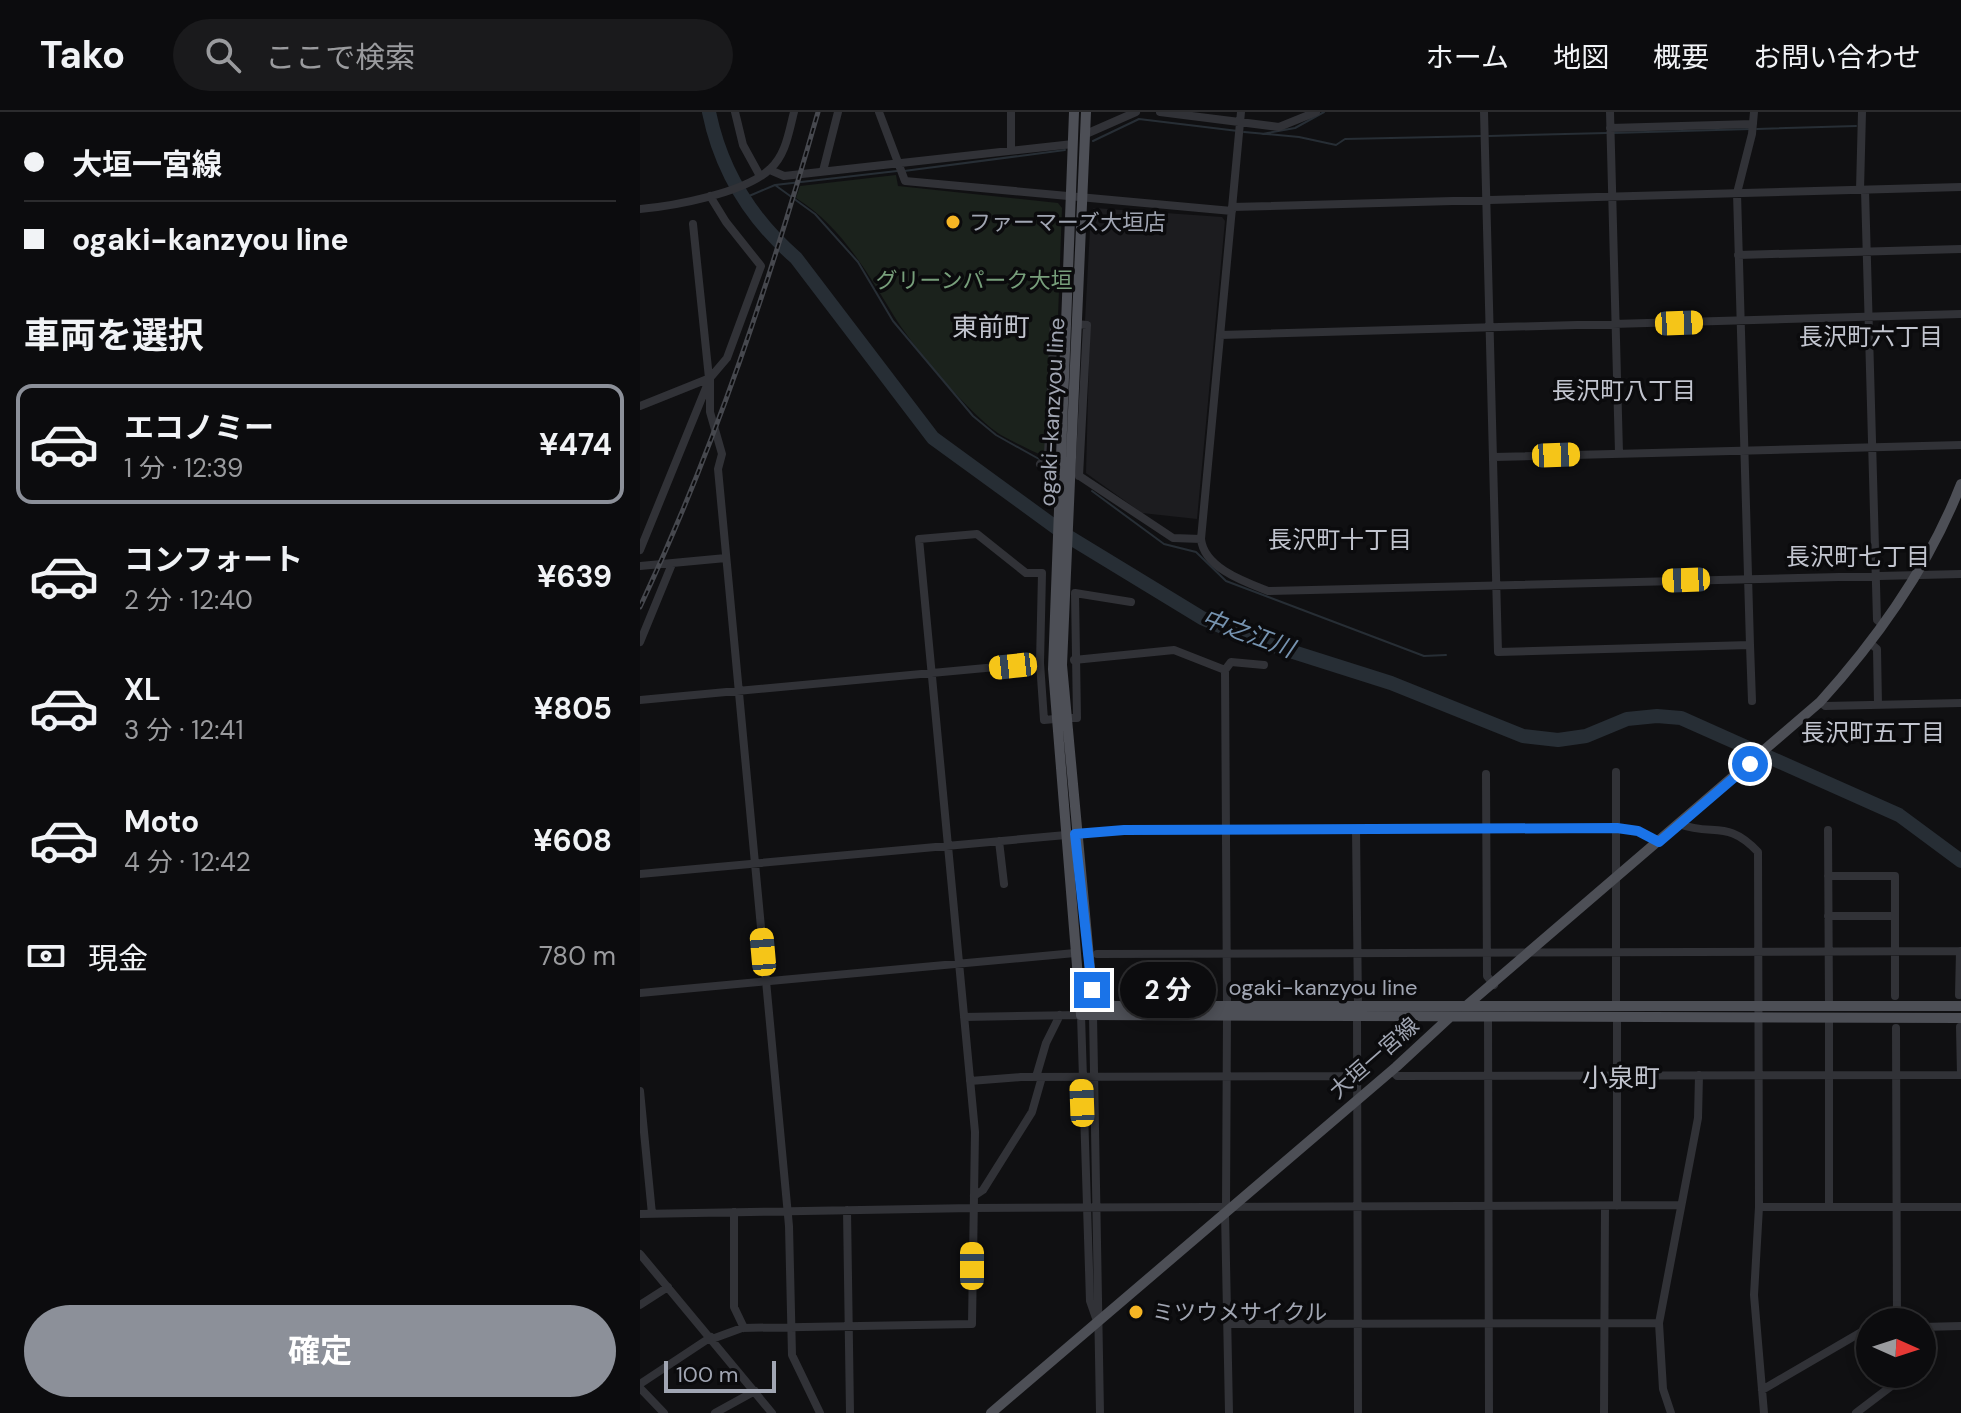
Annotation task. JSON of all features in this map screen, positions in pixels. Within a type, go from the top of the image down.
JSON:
[{"type":"main road","name":"ogaki-kanzyou line","points":[[1074,112],[1070,198],[1072,473],[1058,629],[1060,719],[1093,1015]]},
{"type":"main road","name":"ogaki-kanzyou line","points":[[1071,323],[1083,199],[1086,112]]},
{"type":"main road","name":"大垣一宮線","points":[[991,1413],[1392,1071],[1449,1017],[1494,985],[1820,702],[1870,643],[1917,574],[1948,518],[1961,484]]},
{"type":"main road","name":"ogaki-kanzyou line","points":[[1071,834],[1075,953],[1081,1015],[1463,1009],[1829,1012],[1961,1018]]},
{"type":"main road","points":[[1092,990],[1101,1001],[1114,1006]]},
{"type":"main road","name":"ogaki-kanzyou line","points":[[1829,1012],[1960,1001]]},
{"type":"main road","name":"ogaki-kanzyou line","points":[[1114,1006],[1227,1012]]},
{"type":"main road","points":[[1093,1015],[1114,1006]]},
{"type":"main road","name":"ogaki-kanzyou line","points":[[1357,1012],[1449,1017],[1616,1012]]},
{"type":"street","points":[[735,112],[743,145],[758,177]]},
{"type":"street","points":[[640,209],[689,203],[770,170],[785,145],[794,112]]},
{"type":"street","points":[[823,171],[838,112]]},
{"type":"street","points":[[879,112],[905,181],[1083,199],[1232,209],[1961,187]]},
{"type":"street","points":[[1011,112],[1011,150]]},
{"type":"street","points":[[1086,134],[1136,112]]},
{"type":"street","points":[[1160,112],[1279,127],[1316,112]]},
{"type":"street","points":[[1241,112],[1201,539],[1201,546],[1216,563],[1236,578],[1268,591],[1961,574]]},
{"type":"street","points":[[1484,112],[1498,652],[1750,645]]},
{"type":"street","points":[[1610,112],[1619,453]]},
{"type":"street","points":[[1752,701],[1737,193],[1754,112]]},
{"type":"street","points":[[1862,112],[1875,576],[1877,620],[1883,625]]},
{"type":"street","points":[[1610,128],[1753,124]]},
{"type":"street","points":[[770,170],[784,176],[900,168],[1011,150],[1073,144]]},
{"type":"street","points":[[640,550],[709,378],[727,358],[761,266],[713,194]]},
{"type":"street","points":[[693,224],[710,412],[722,454],[718,469],[788,1211],[792,1355],[820,1413]]},
{"type":"street","points":[[1738,255],[1961,249]]},
{"type":"street","points":[[1220,335],[1961,314]]},
{"type":"street","points":[[1040,464],[1045,466],[1048,455],[1054,322],[1087,325],[1072,473],[1173,538],[1201,539]]},
{"type":"street","points":[[640,406],[709,378]]},
{"type":"street","points":[[1494,457],[1961,445]]},
{"type":"street","points":[[664,1413],[640,1386],[712,1338],[744,1328],[972,1324],[975,1132],[919,539],[977,534],[1026,573],[1042,573],[1040,663],[1044,720],[1077,718],[1075,593],[1131,602]]},
{"type":"street","points":[[640,566],[726,558]]},
{"type":"street","points":[[640,642],[672,564]]},
{"type":"street","points":[[1870,643],[1877,649],[1878,705]]},
{"type":"street","points":[[1074,660],[1174,650],[1225,670]]},
{"type":"street","points":[[1229,1413],[1225,670],[1231,662],[1264,665]]},
{"type":"street","points":[[640,700],[1040,663]]},
{"type":"street","points":[[1820,702],[1825,706],[1961,703]]},
{"type":"street","points":[[1616,772],[1617,1206]]},
{"type":"street","points":[[1486,774],[1487,976],[1494,985]]},
{"type":"street","points":[[1679,824],[1690,829],[1726,829],[1758,852],[1759,1207],[1754,1295],[1764,1413]]},
{"type":"street","points":[[640,874],[1071,834],[1617,828],[1638,831],[1659,842]]},
{"type":"street","points":[[1356,829],[1358,1413]]},
{"type":"street","points":[[1828,830],[1829,1206]]},
{"type":"street","points":[[999,841],[1004,884]]},
{"type":"street","points":[[1828,876],[1895,876],[1895,996]]},
{"type":"street","points":[[1828,916],[1894,916]]},
{"type":"street","points":[[1097,954],[1961,951],[1960,1001]]},
{"type":"street","points":[[640,993],[1075,953]]},
{"type":"street","points":[[974,1196],[983,1190],[1032,1112],[1046,1043],[1060,1015]]},
{"type":"street","points":[[964,1017],[1081,1015],[1085,1208],[1090,1302],[1097,1321]]},
{"type":"street","points":[[1093,1015],[1100,1413]]},
{"type":"street","points":[[1488,1016],[1489,1413]]},
{"type":"street","points":[[1392,1071],[1397,1076],[1961,1075],[1960,1027]]},
{"type":"street","points":[[1896,1028],[1897,1308]]},
{"type":"street","points":[[1671,1413],[1663,1389],[1659,1323],[1698,1118],[1699,1075]]},
{"type":"street","points":[[970,1081],[1039,1077],[1357,1076]]},
{"type":"street","points":[[640,1091],[652,1214]]},
{"type":"street","points":[[640,1214],[973,1208],[1681,1205]]},
{"type":"street","points":[[1604,1413],[1605,1206]]},
{"type":"street","points":[[1759,1207],[1961,1207]]},
{"type":"street","points":[[847,1210],[850,1413]]},
{"type":"street","points":[[734,1212],[734,1307],[744,1328]]},
{"type":"street","points":[[640,1254],[772,1413]]},
{"type":"street","points":[[640,1305],[668,1287]]},
{"type":"street","points":[[1228,1324],[1659,1323]]},
{"type":"street","points":[[1936,1327],[1961,1326]]},
{"type":"street","points":[[1762,1390],[1856,1335]]},
{"type":"street","points":[[1856,1413],[1889,1388]]},
{"type":"street","points":[[715,1413],[755,1391]]},
{"type":"shaded area","points":[[1094,208],[1222,217],[1225,221],[1197,519],[1142,513],[1086,473],[1090,321],[1085,321],[1091,211]]},
{"type":"green space","name":"グリーンパーク大垣","points":[[896,175],[898,186],[1058,203],[1062,208],[1058,317],[1051,317],[1045,457],[1001,435],[959,397],[903,329],[840,236],[796,198],[800,186]]},
{"type":"waterway","name":"中之江川","points":[[709,112],[721,154],[752,210],[796,258],[933,438],[1069,537],[1202,618],[1243,636],[1391,683],[1523,736],[1558,740],[1586,736],[1627,719],[1657,716],[1681,718],[1899,815],[1961,861]]},
{"type":"waterway","points":[[1262,134],[1295,128],[1324,112]]},
{"type":"waterway","points":[[1093,141],[1139,119],[1238,131]]},
{"type":"waterway","points":[[1757,129],[1856,126]]},
{"type":"waterway","points":[[1613,133],[1751,129]]},
{"type":"waterway","points":[[1244,132],[1299,137],[1336,145],[1345,139],[1483,136]]},
{"type":"waterway","points":[[1489,136],[1607,133]]},
{"type":"waterway","points":[[904,171],[1065,150]]},
{"type":"waterway","points":[[742,199],[775,185],[897,171]]},
{"type":"waterway","points":[[775,185],[815,214],[858,262],[893,321],[973,416],[996,435],[1039,459]]},
{"type":"waterway","points":[[1092,491],[1164,544],[1196,552],[1226,581],[1424,656],[1446,655]]},
{"type":"railway","points":[[640,607],[717,425],[780,238],[818,112]]},
{"type":"place","name":"ファーマーズ大垣店","points":[[953,222]]},
{"type":"place","name":"ミツウメサイクル","points":[[1136,1312]]},
{"type":"district","name":"東前町","points":[[991,327]]},
{"type":"district","name":"長沢町六丁目","points":[[1871,336]]},
{"type":"district","name":"長沢町八丁目","points":[[1624,390]]},
{"type":"district","name":"長沢町十丁目","points":[[1340,539]]},
{"type":"district","name":"長沢町七丁目","points":[[1858,556]]},
{"type":"district","name":"長沢町五丁目","points":[[1873,732]]},
{"type":"district","name":"小泉町","points":[[1621,1078]]},
{"type":"route","points":[[1092,990],[1075,834],[1124,830],[1617,828],[1638,831],[1659,842],[1750,764]]}]
